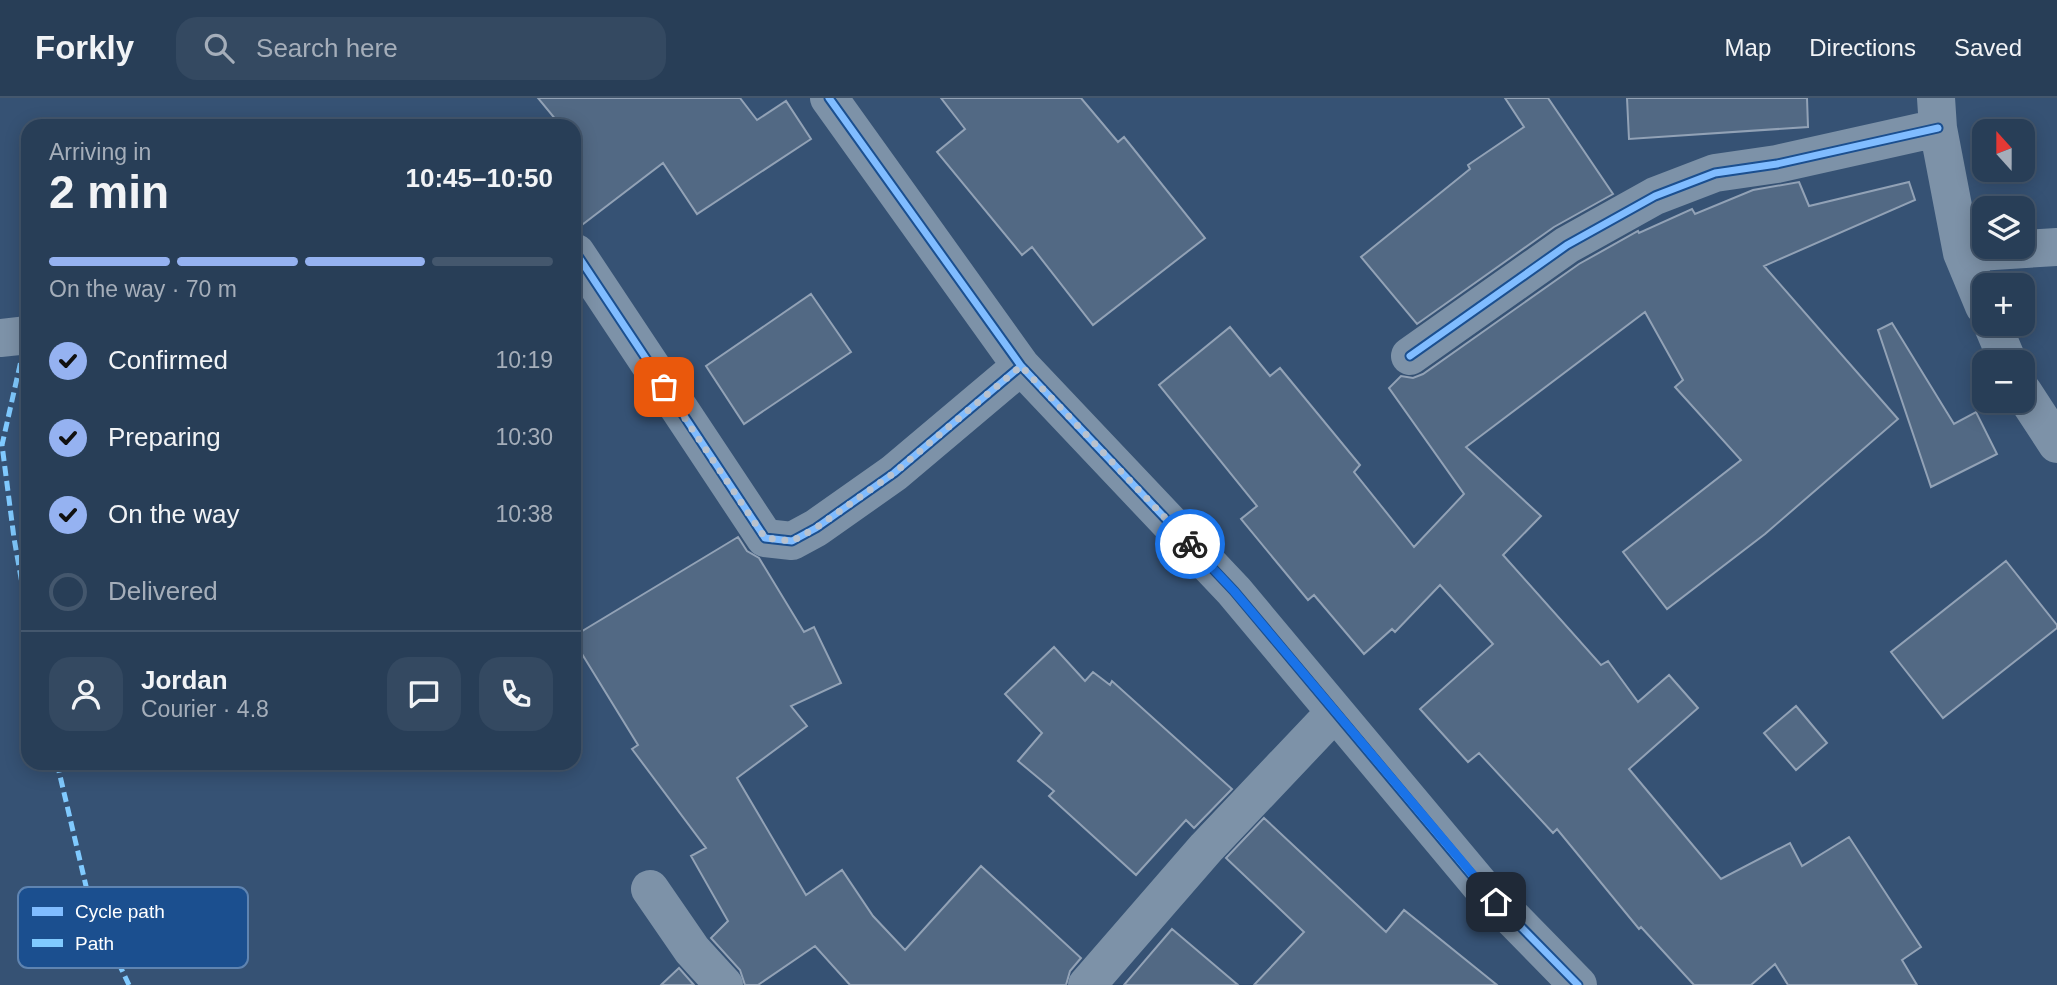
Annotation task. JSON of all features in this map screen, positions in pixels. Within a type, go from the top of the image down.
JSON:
[{"type":"street","points":[[829,98],[1021,366],[1234,591],[1480,885],[1578,985]]},
{"type":"street","points":[[1410,356],[1567,245],[1655,196],[1715,173],[1777,164],[1937,113],[1962,253],[1972,277]]},
{"type":"street","points":[[1962,253],[2057,247]]},
{"type":"street","points":[[581,261],[765,538],[792,541],[816,528],[894,473],[1021,366]]},
{"type":"street","points":[[0,338],[21,336]]},
{"type":"street","points":[[2035,410],[2057,444]]},
{"type":"street","points":[[1087,985],[1206,848],[1335,712]]},
{"type":"street","points":[[650,890],[692,950],[724,985]]},
{"type":"building","points":[[538,98],[740,98],[757,120],[786,101],[811,139],[697,214],[663,163],[581,226],[581,119],[555,119]]},
{"type":"building","points":[[941,98],[1081,98],[1118,142],[1124,137],[1205,238],[1093,325],[1032,247],[1022,255],[937,152],[965,129]]},
{"type":"building","points":[[1505,98],[1548,98],[1613,194],[1554,227],[1417,324],[1361,257],[1470,169],[1468,165],[1524,127]]},
{"type":"building","points":[[1627,98],[1807,98],[1808,127],[1629,139]]},
{"type":"building","points":[[1799,182],[1809,206],[1909,182],[1915,200],[1764,266],[1898,419],[1765,534],[1667,609],[1623,552],[1741,460],[1675,387],[1683,380],[1645,312],[1466,447],[1541,516],[1503,555],[1601,665],[1608,661],[1638,702],[1669,675],[1698,708],[1629,769],[1721,879],[1790,843],[1802,866],[1849,837],[1921,947],[1902,960],[1917,985],[1788,985],[1775,964],[1751,985],[1694,985],[1641,927],[1639,929],[1557,829],[1553,833],[1479,753],[1468,762],[1420,709],[1493,644],[1440,585],[1395,632],[1392,629],[1364,654],[1314,595],[1308,600],[1241,519],[1257,506],[1159,385],[1230,327],[1270,376],[1280,368],[1360,465],[1354,472],[1414,547],[1464,494],[1389,388],[1401,376],[1413,378],[1423,374],[1579,264],[1638,231],[1639,233],[1692,209],[1695,214],[1753,190]]},
{"type":"building","points":[[811,294],[851,352],[744,424],[706,366]]},
{"type":"building","points":[[1892,323],[1954,424],[1976,413],[1997,454],[1931,487],[1878,330]]},
{"type":"building","points":[[738,537],[747,551],[759,558],[804,632],[814,627],[841,683],[791,706],[807,726],[737,778],[806,895],[842,870],[873,916],[905,950],[981,866],[1081,958],[1070,971],[1066,985],[850,985],[815,946],[758,985],[745,985],[740,970],[711,938],[728,921],[691,856],[706,848],[632,749],[638,745],[581,652],[581,632]]},
{"type":"building","points":[[2006,561],[2057,628],[1943,718],[1891,652]]},
{"type":"building","points":[[1054,647],[1085,681],[1093,672],[1110,685],[1112,681],[1232,789],[1194,828],[1186,820],[1136,875],[1049,796],[1054,791],[1018,761],[1042,733],[1005,694]]},
{"type":"building","points":[[1796,706],[1827,743],[1796,770],[1764,733]]},
{"type":"building","points":[[1264,818],[1386,932],[1404,910],[1497,985],[1254,985],[1304,932],[1226,858]]},
{"type":"building","points":[[1172,929],[1238,985],[1124,985]]},
{"type":"building","points":[[679,968],[694,985],[661,985]]},
{"type":"marked path","points":[[21,361],[2,445],[21,578]]},
{"type":"marked path","points":[[59,770],[86,887]]},
{"type":"marked path","points":[[121,968],[129,985]]},
{"type":"cycle path","points":[[829,98],[1021,366],[1234,591],[1480,885],[1578,985]]},
{"type":"cycle path","points":[[1410,356],[1567,245],[1655,196],[1715,173],[1777,164],[1938,128]]},
{"type":"cycle path","points":[[581,261],[765,538],[792,541],[816,528],[894,473],[1021,366]]},
{"type":"way so far","points":[[664,387],[765,538],[792,541],[816,528],[894,473],[1021,366],[1190,544]]},
{"type":"route","points":[[1190,544],[1234,591],[1496,902]]}]
